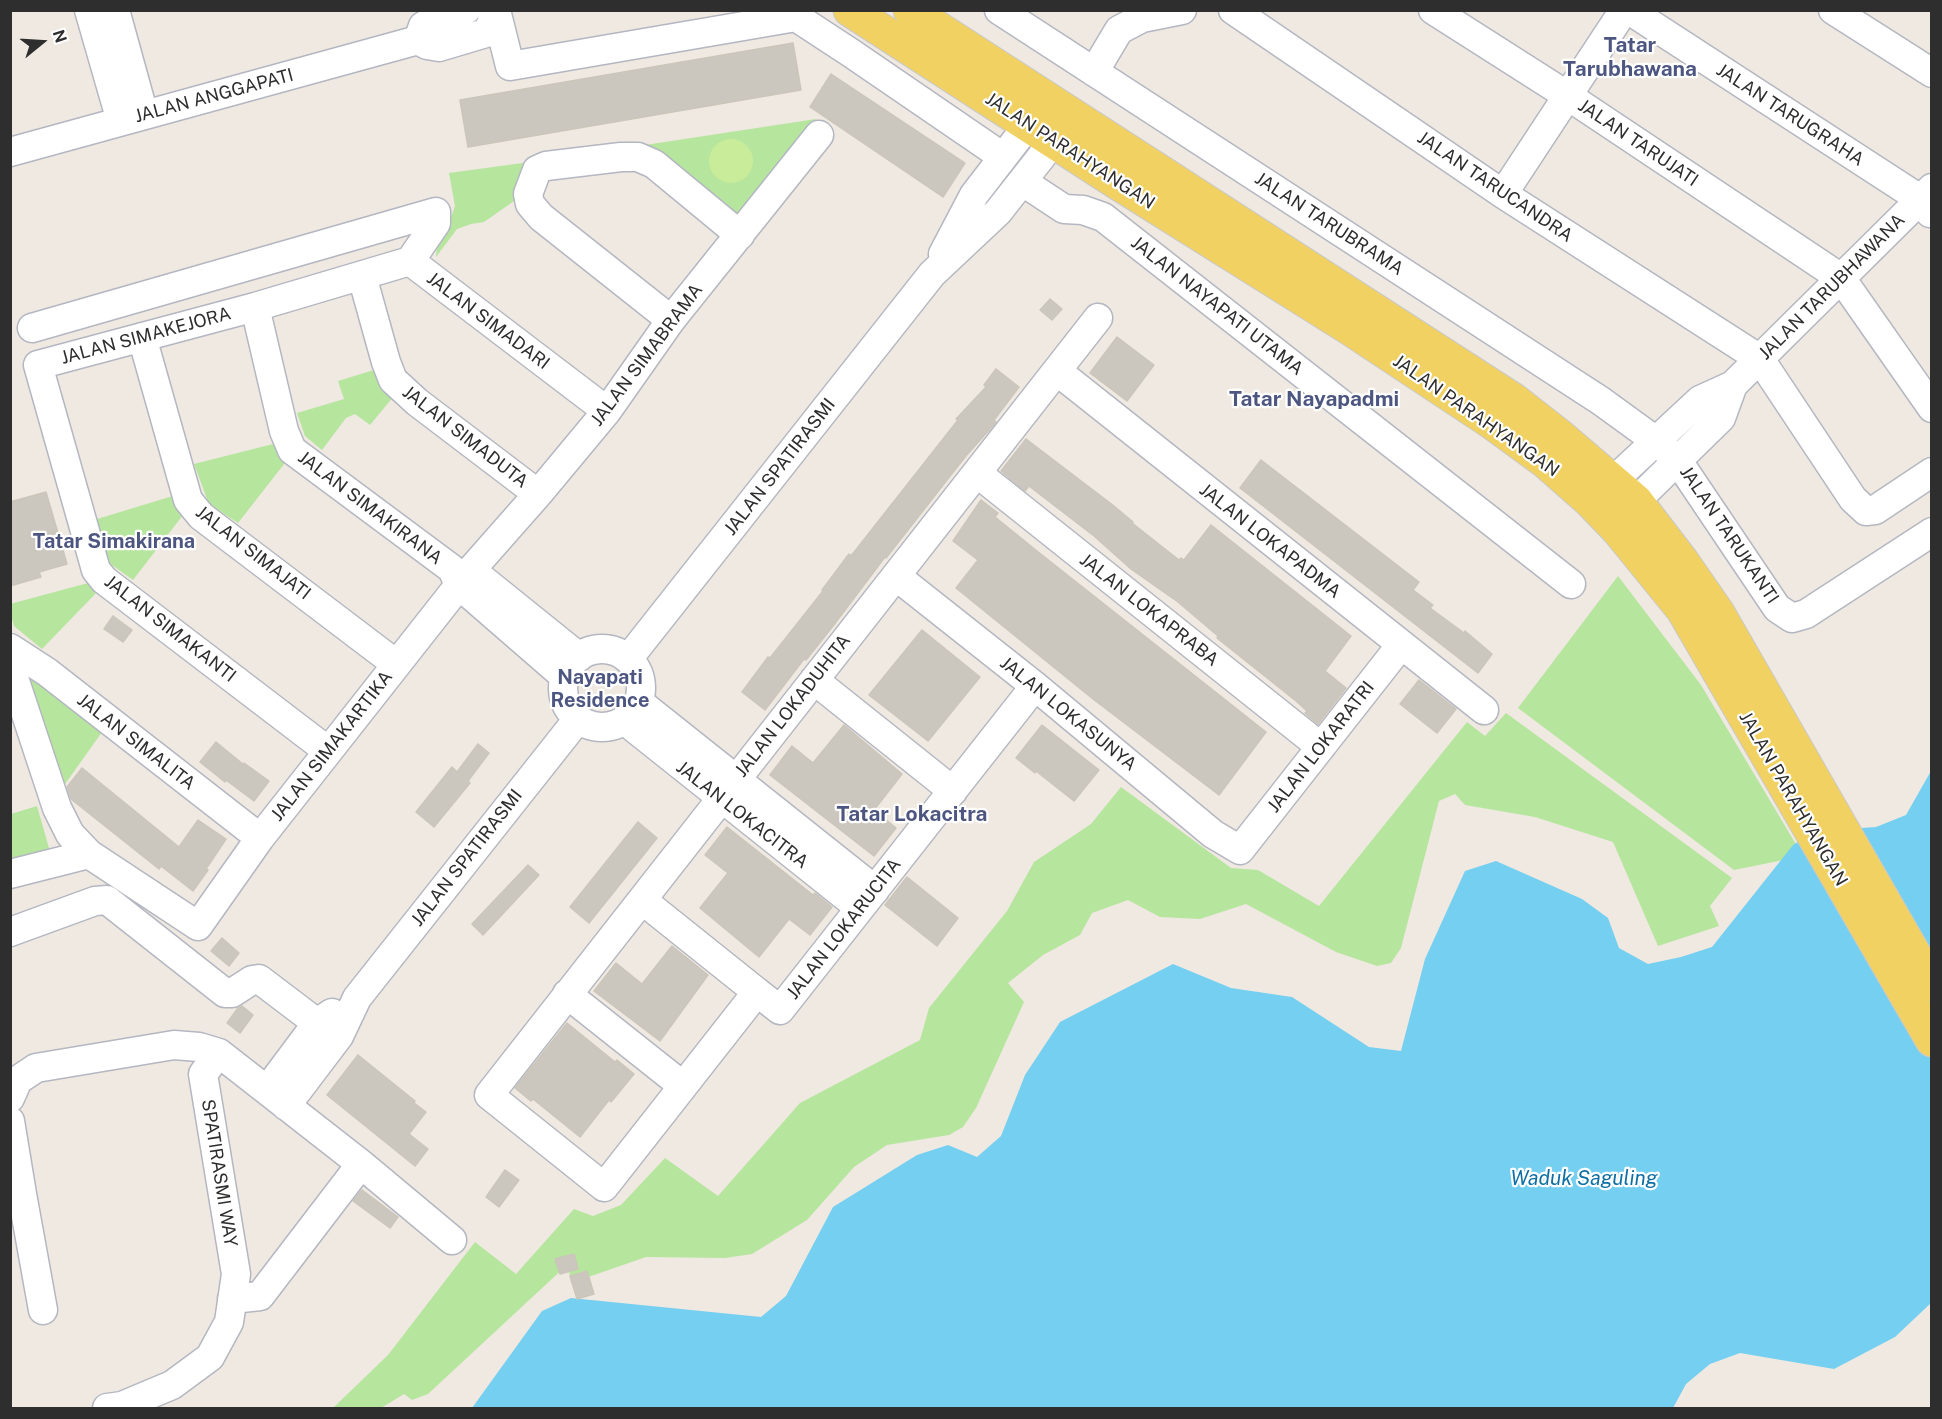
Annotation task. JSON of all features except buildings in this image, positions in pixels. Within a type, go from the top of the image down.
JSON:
[{"type":"main road","name":"JALAN PARAHYANGAN","points":[[910,10],[1357,315],[1491,422],[1547,463],[1589,500],[1618,530],[1683,610],[1720,644],[1932,985]]},
{"type":"main road","name":"JALAN PARAHYANGAN","points":[[860,17],[1040,134],[1357,315],[1514,400],[1625,491],[1682,561],[1720,644],[1932,1040]]},
{"type":"street","points":[[89,10],[132,118]]},
{"type":"street","points":[[115,10],[132,118]]},
{"type":"street","points":[[418,40],[423,26],[466,10]]},
{"type":"street","name":"JALAN TARUBRAMA","points":[[999,10],[1591,395],[1656,441],[1678,461]]},
{"type":"street","points":[[1094,72],[1119,30],[1142,18],[1182,10]]},
{"type":"street","name":"JALAN TARUCANDRA","points":[[1233,10],[1503,194],[1760,358]]},
{"type":"street","name":"JALAN TARUJATI","points":[[1433,10],[1568,96],[1841,279]]},
{"type":"street","points":[[1503,194],[1624,10]]},
{"type":"street","name":"JALAN TARUGRAHA","points":[[1629,10],[1928,201]]},
{"type":"street","points":[[1833,10],[1932,73]]},
{"type":"street","points":[[496,11],[510,66],[796,17],[1003,157]]},
{"type":"street","name":"JALAN ANGGAPATI","points":[[10,152],[418,40],[427,45],[439,47],[486,33],[490,29],[496,11]]},
{"type":"street","points":[[851,53],[860,17]]},
{"type":"street","name":"JALAN SPATIRASMI","points":[[932,274],[974,195],[1003,157],[1040,134]]},
{"type":"street","name":"JALAN SPATIRASMI","points":[[628,659],[932,274],[998,212],[1023,182],[1040,134]]},
{"type":"street","name":"JALAN SIMABRAMA","points":[[460,575],[538,494],[607,411],[671,320],[819,135]]},
{"type":"street","points":[[671,320],[541,217],[530,204],[528,194],[537,170],[546,166],[638,157],[654,164],[740,235]]},
{"type":"street","name":"JALAN NAYAPATI UTAMA","points":[[1023,182],[1064,210],[1083,210],[1103,217],[1571,584]]},
{"type":"street","name":"JALAN TARUBHAWANA","points":[[1733,386],[1841,279],[1928,201]]},
{"type":"street","points":[[32,328],[436,212],[436,223],[410,261]]},
{"type":"street","name":"JALAN SIMADARI","points":[[255,306],[410,261],[607,411]]},
{"type":"street","name":"JALAN SIMADUTA","points":[[362,276],[393,380],[417,402],[538,494]]},
{"type":"street","points":[[1841,279],[1932,408]]},
{"type":"street","name":"JALAN SIMAKEJORA","points":[[38,365],[255,306]]},
{"type":"street","name":"JALAN SIMAKIRANA","points":[[255,306],[284,431],[292,450],[460,575],[572,667]]},
{"type":"street","name":"JALAN LOKADUHITA","points":[[604,1187],[489,1095],[1098,318]]},
{"type":"street","name":"JALAN SIMAJATI","points":[[142,338],[188,500],[201,516],[396,664]]},
{"type":"street","points":[[1760,358],[1854,499],[1866,511],[1875,510],[1932,472]]},
{"type":"street","name":"JALAN SIMAKANTI","points":[[38,365],[96,570],[104,580],[328,751]]},
{"type":"street","name":"JALAN LOKAPADMA","points":[[1057,371],[1484,710]]},
{"type":"street","points":[[1625,491],[1656,441],[1700,400],[1733,386]]},
{"type":"street","points":[[1625,491],[1678,461],[1721,418],[1733,386]]},
{"type":"street","name":"JALAN TARUKANTI","points":[[1678,461],[1777,608],[1791,618],[1806,614],[1932,532]]},
{"type":"street","name":"JALAN LOKAPRABA","points":[[977,473],[1322,747]]},
{"type":"street","name":"JALAN SIMAKARTIKA","points":[[89,854],[198,926],[260,838],[396,664],[460,575]]},
{"type":"street","name":"JALAN LOKASUNYA","points":[[896,576],[1035,686],[1214,834],[1240,850]]},
{"type":"street","name":"JALAN LOKARATRI","points":[[1240,850],[1401,645]]},
{"type":"street","name":"JALAN SIMALITA","points":[[10,648],[47,672],[260,838]]},
{"type":"street","points":[[598,649],[619,653],[628,659],[641,680],[632,711],[606,727],[596,727],[578,719],[565,700],[563,688],[572,667],[598,649]]},
{"type":"street","points":[[10,666],[57,808],[70,834],[89,854],[10,874]]},
{"type":"street","points":[[814,680],[953,791]]},
{"type":"street","name":"JALAN LOKARUCITA","points":[[604,1187],[757,992],[780,1010],[1035,686]]},
{"type":"street","name":"JALAN LOKACITRA","points":[[632,711],[868,899]]},
{"type":"street","name":"JALAN SPATIRASMI","points":[[276,1098],[339,1036],[357,998],[578,719]]},
{"type":"street","points":[[10,932],[95,901],[107,900],[225,993],[232,993],[259,979],[317,1023]]},
{"type":"street","points":[[642,900],[757,992]]},
{"type":"street","points":[[567,994],[683,1086]]},
{"type":"street","name":"JALAN SPATIRASMI","points":[[276,1098],[317,1023],[357,998]]},
{"type":"street","points":[[10,1098],[18,1080],[36,1068],[174,1045],[199,1047],[219,1053],[361,1164],[452,1240]]},
{"type":"street","name":"SPATIRASMI WAY","points":[[107,1408],[122,1406],[172,1385],[210,1357],[229,1322],[236,1274],[203,1074],[219,1053]]},
{"type":"street","points":[[10,1121],[16,1195],[43,1310]]},
{"type":"street","points":[[232,1299],[260,1296],[361,1164]]},
{"type":"green space","points":[[816,119],[738,218],[645,145]]},
{"type":"green space","points":[[731,139],[746,146],[753,161],[746,176],[731,183],[716,176],[709,161],[716,146]]},
{"type":"green space","points":[[530,162],[517,181],[514,201],[484,222],[457,229],[436,257],[437,244],[448,226],[455,206],[449,173]]},
{"type":"green space","points":[[377,369],[394,396],[370,425],[355,414],[346,418],[322,450],[305,436],[297,413],[344,399],[338,381]]},
{"type":"green space","points":[[281,442],[288,459],[238,523],[209,504],[194,464]]},
{"type":"green space","points":[[176,495],[183,515],[133,580],[109,563],[94,520]]},
{"type":"green space","points":[[1618,576],[1701,685],[1803,856],[1734,870],[1518,708]]},
{"type":"green space","points":[[88,583],[98,591],[42,649],[14,626],[10,604]]},
{"type":"green space","points":[[25,668],[102,732],[58,794]]},
{"type":"green space","points":[[1506,713],[1732,878],[1710,906],[1719,926],[1658,946],[1613,842],[1535,817],[1465,805],[1455,794],[1439,801],[1401,948],[1391,963],[1377,966],[1336,952],[1246,904],[1200,919],[1160,917],[1128,900],[1092,913],[1080,935],[1043,955],[1008,983],[1024,1002],[976,1108],[963,1127],[949,1135],[887,1145],[854,1167],[807,1220],[752,1254],[725,1258],[646,1257],[571,1283],[568,1264],[428,1394],[412,1400],[404,1394],[381,1408],[333,1408],[388,1355],[475,1242],[516,1274],[574,1209],[593,1216],[621,1205],[665,1158],[718,1196],[800,1103],[920,1040],[929,1008],[1007,911],[1034,862],[1091,824],[1121,787],[1231,868],[1258,870],[1319,906],[1467,722],[1485,736]]},
{"type":"green space","points":[[37,806],[49,848],[46,854],[11,862],[11,814]]},
{"type":"water","name":"Waduk Saguling","points":[[1931,771],[1931,1303],[1895,1337],[1834,1369],[1740,1353],[1710,1364],[1686,1384],[1673,1408],[472,1408],[542,1311],[571,1298],[761,1317],[786,1296],[833,1207],[917,1155],[948,1145],[977,1157],[1001,1136],[1025,1075],[1060,1022],[1173,964],[1231,988],[1292,997],[1369,1047],[1401,1051],[1425,959],[1465,871],[1496,861],[1582,899],[1608,918],[1619,948],[1648,964],[1681,957],[1712,947],[1793,845],[1815,831],[1876,827],[1906,815]]},
{"type":"district","name":"Tatar Tarubhawana","points":[[1630,58]]},
{"type":"district","name":"Tatar Nayapadmi","points":[[1314,400]]},
{"type":"district","name":"Tatar Simakirana","points":[[114,542]]},
{"type":"district","name":"Nayapati Residence","points":[[600,690]]},
{"type":"district","name":"Tatar Lokacitra","points":[[912,815]]}]
